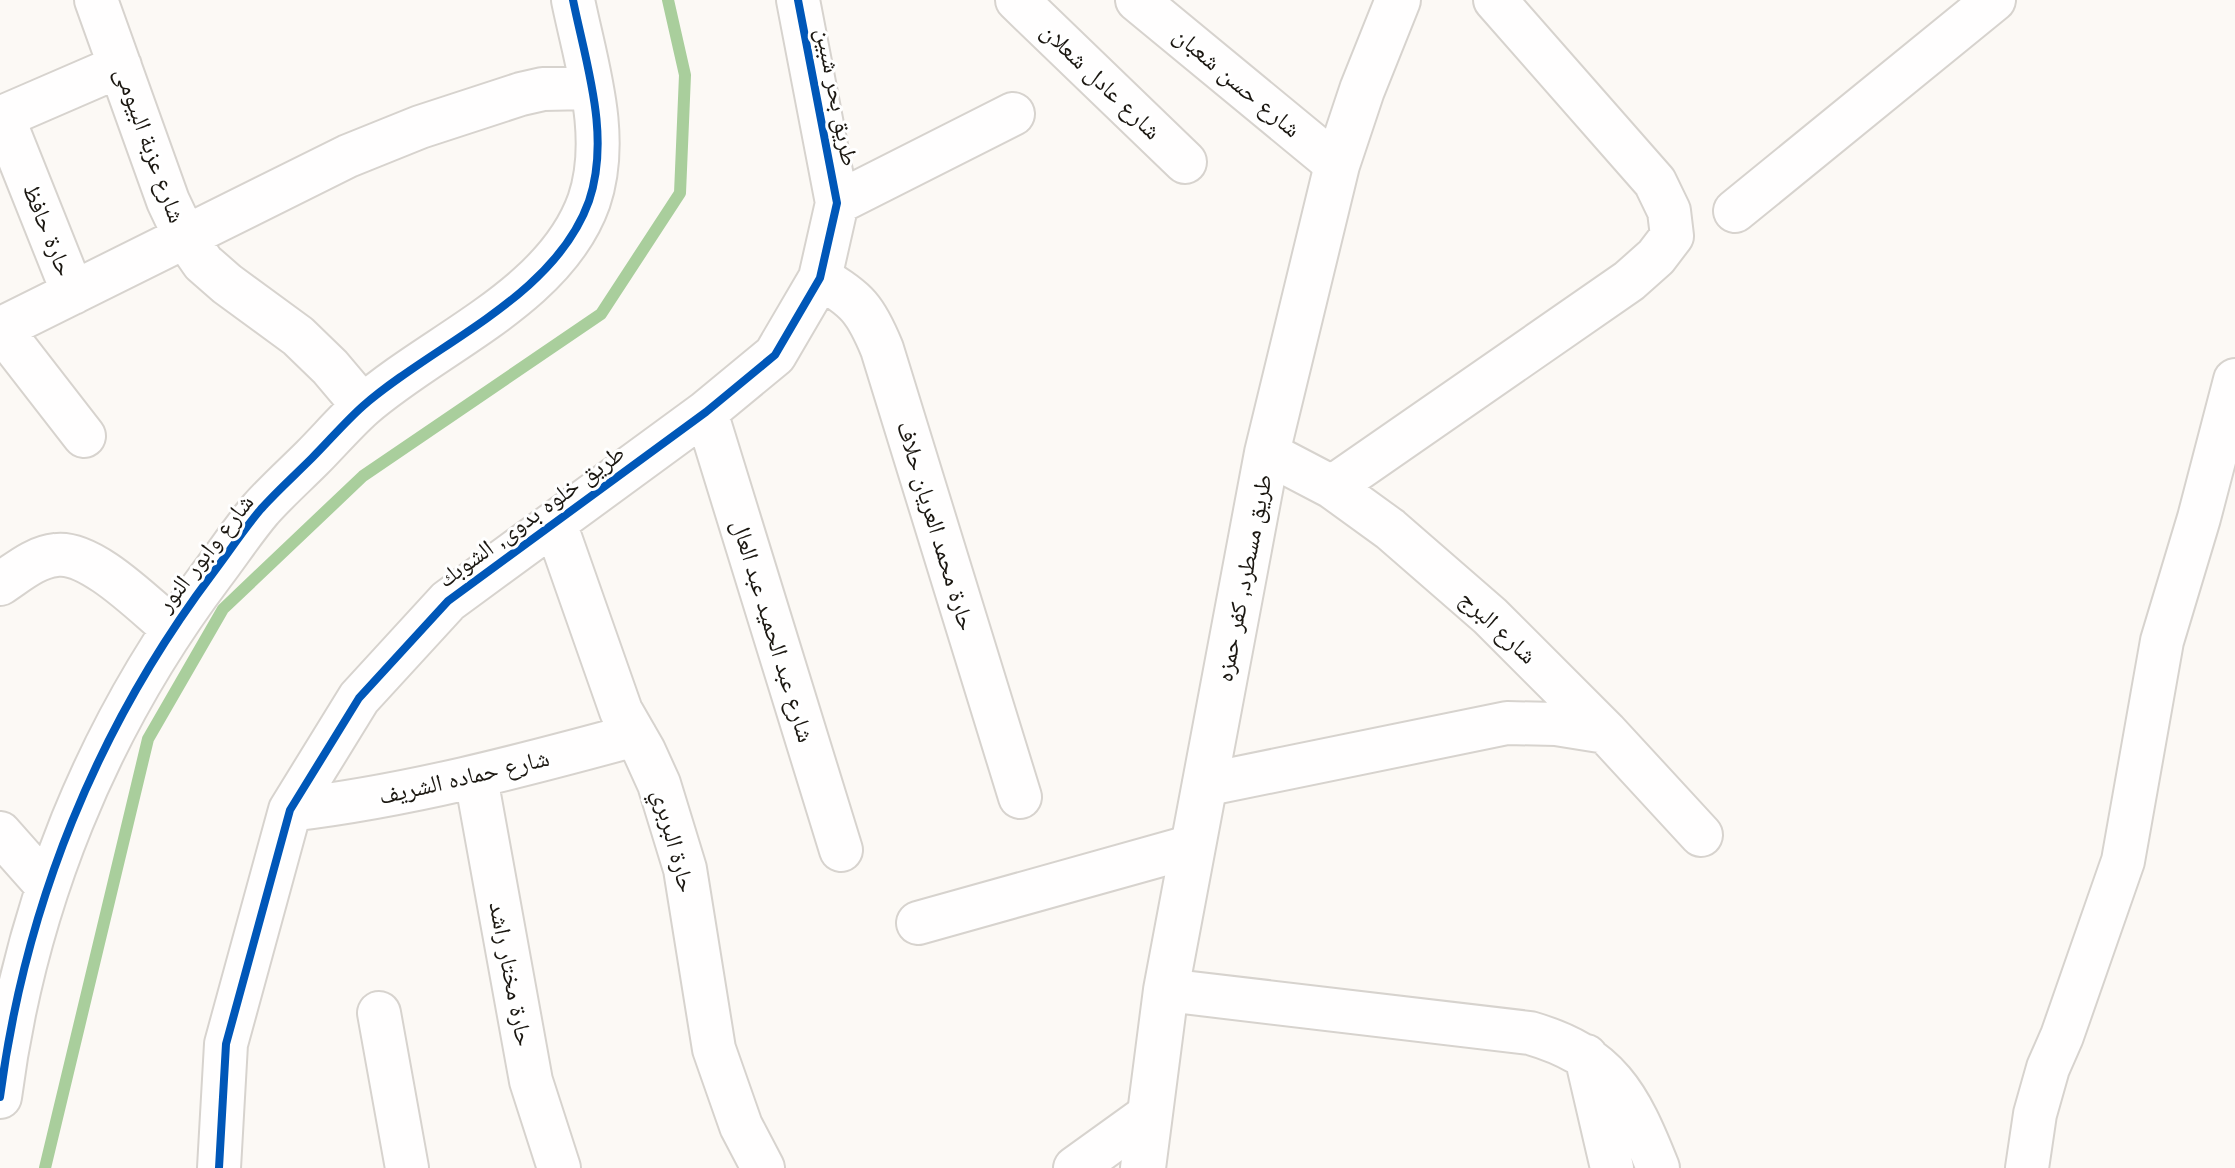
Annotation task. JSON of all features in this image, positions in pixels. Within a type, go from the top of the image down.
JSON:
[{"type":"main road","name":"طريق مسطرد, كفر حمزه","points":[[1143,1168],[1166,990],[1267,453],[1337,165],[1362,90],[1398,0]]},
{"type":"street","name":"شارع عزبة البيومى","points":[[96,0],[168,201],[185,237],[203,263],[298,336],[363,406]]},
{"type":"street","name":"شارع وابور النور","points":[[0,1097],[13,948],[47,886],[82,796],[123,711],[172,628],[260,510],[363,406],[521,291],[561,252],[589,201],[599,145],[573,0]]},
{"type":"street","name":"طريق بحر شبين","points":[[798,0],[837,203]]},
{"type":"street","name":"شارع عادل شعلان","points":[[1017,0],[1185,162]]},
{"type":"street","name":"شارع حسن شعبان","points":[[1137,0],[1337,165]]},
{"type":"street","points":[[1332,487],[1629,281],[1656,257],[1672,236],[1669,211],[1655,182],[1495,0]]},
{"type":"street","points":[[1735,211],[1994,0]]},
{"type":"street","points":[[0,118],[120,66]]},
{"type":"street","points":[[84,436],[1,329],[348,156],[420,127],[521,94],[543,89],[591,88]]},
{"type":"street","points":[[837,203],[1013,114]]},
{"type":"street","name":"حارة حافظ","points":[[0,125],[10,135],[73,293]]},
{"type":"street","name":"طريق خلوه بدوى, الشوبك","points":[[219,1168],[226,1044],[290,810],[359,698],[448,601],[706,412],[775,355],[820,278],[837,203]]},
{"type":"street","name":"حارة محمد العريان حلاف","points":[[820,278],[848,294],[870,319],[882,349],[1020,797]]},
{"type":"street","points":[[2027,1168],[2035,1114],[2048,1068],[2123,861],[2162,641],[2199,518],[2235,380]]},
{"type":"street","name":"شارع عبد الحميد عبد العال","points":[[706,412],[841,850]]},
{"type":"street","name":"شارع البرج","points":[[1267,453],[1332,487],[1390,529],[1490,616],[1606,732],[1701,835]]},
{"type":"street","name":"حارة البربري","points":[[555,523],[621,711],[659,784],[685,869],[714,1049],[741,1126],[763,1168]]},
{"type":"street","points":[[0,584],[34,562],[57,554],[81,558],[172,628]]},
{"type":"street","points":[[1204,785],[1507,723],[1556,724],[1606,732]]},
{"type":"street","name":"شارع حماده الشريف","points":[[290,810],[400,794],[476,778],[635,735]]},
{"type":"street","name":"حارة مختار راشد","points":[[476,778],[531,1081],[559,1168]]},
{"type":"street","points":[[0,833],[47,886]]},
{"type":"street","points":[[918,923],[1193,846]]},
{"type":"street","points":[[1166,990],[1530,1033],[1559,1042],[1586,1056],[1621,1089],[1644,1132],[1658,1168]]},
{"type":"street","points":[[379,1013],[407,1168]]},
{"type":"street","points":[[1586,1056],[1612,1168]]},
{"type":"street","points":[[1075,1168],[1150,1114]]},
{"type":"waterway","points":[[45,1168],[148,739],[223,609],[363,476],[601,314],[680,193],[685,75],[668,0]]},
{"type":"cycle path","points":[[0,1097],[28,956],[72,821],[134,693],[172,632],[261,509],[350,418],[392,383],[522,291],[549,265],[572,235],[589,201],[598,151],[590,75],[573,0]]},
{"type":"cycle path","points":[[219,1168],[226,1044],[290,810],[359,698],[448,601],[706,412],[775,355],[820,278],[837,203],[798,0]]}]
